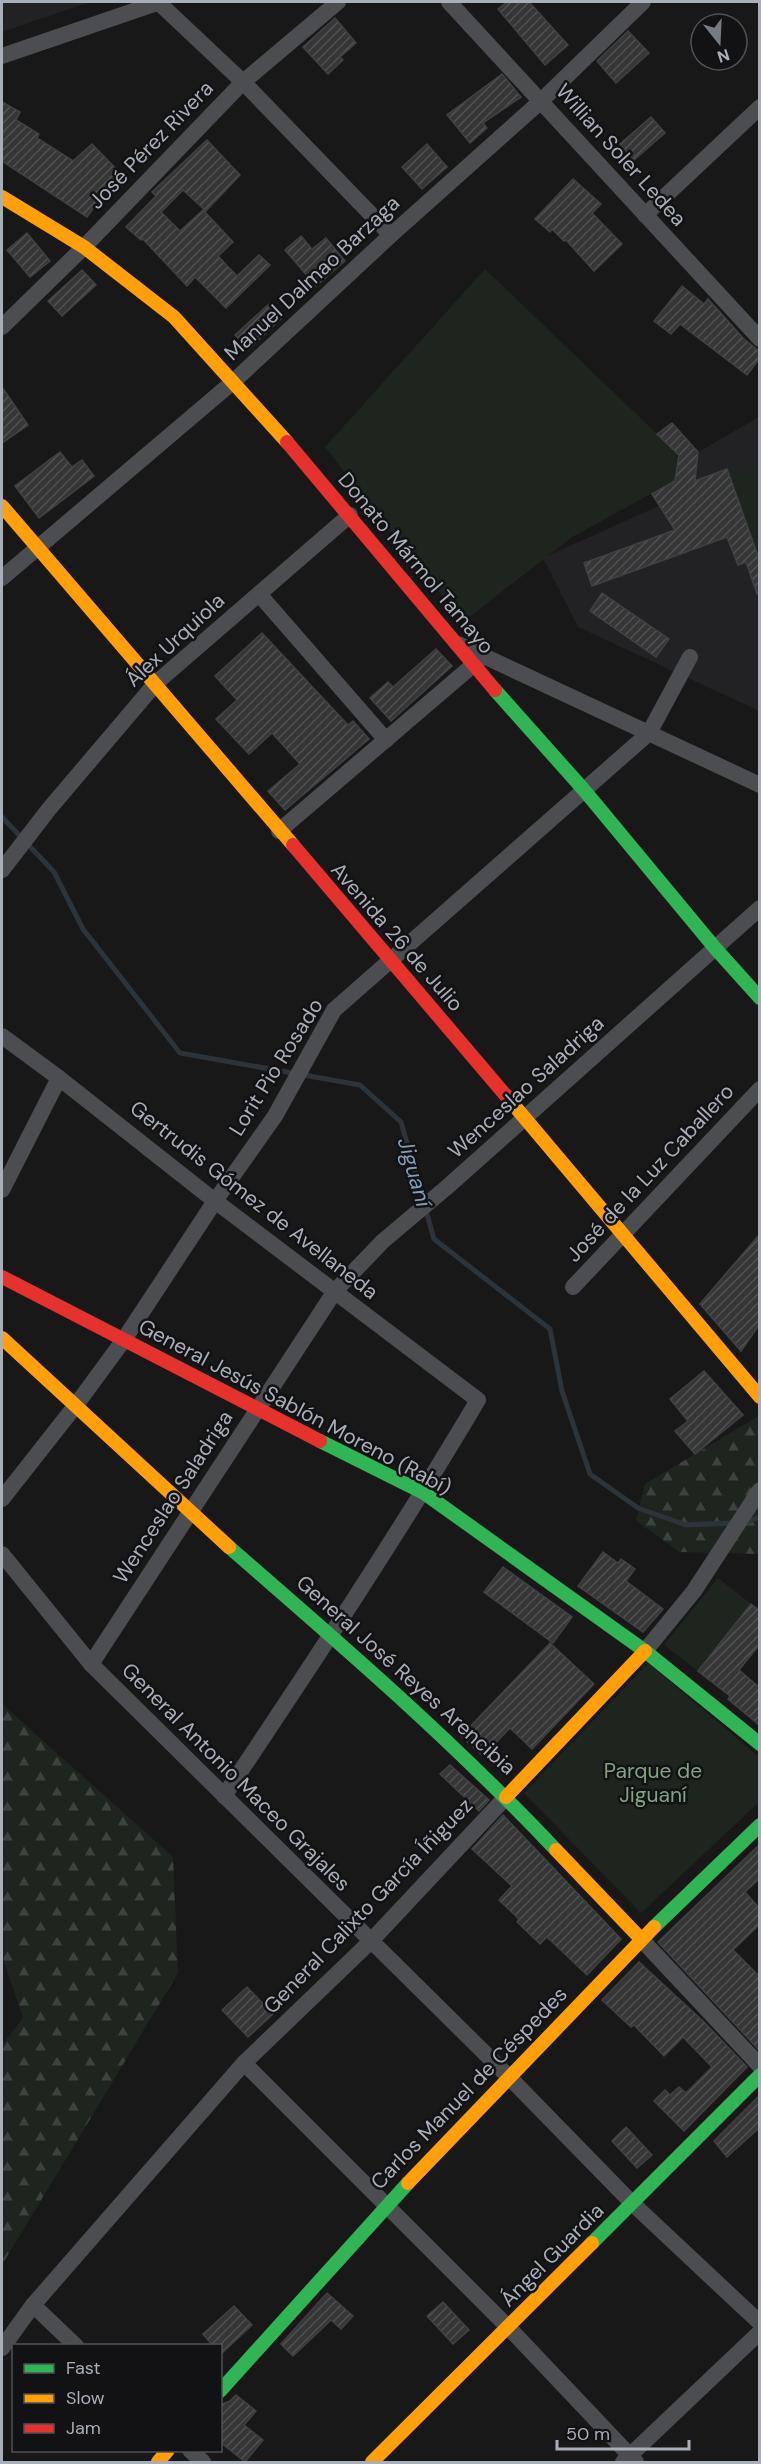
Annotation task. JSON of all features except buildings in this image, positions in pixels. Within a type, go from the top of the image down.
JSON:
[{"type":"street","points":[[2,56],[159,2],[243,82],[392,235]]},
{"type":"street","name":"José Pérez Rivera","points":[[2,327],[84,247],[243,82],[338,2]]},
{"type":"street","name":"Willian Soler Ledea","points":[[449,2],[759,339]]},
{"type":"street","name":"Manuel Dalmao Barzaga","points":[[2,578],[234,381],[541,101],[643,2]]},
{"type":"street","points":[[645,215],[759,107]]},
{"type":"street","name":"Donato Mármol Tamayo","points":[[2,197],[84,247],[174,317],[234,381],[350,514],[457,644]]},
{"type":"street","name":"Avenida 26 de Julio","points":[[2,506],[156,683],[759,1396]]},
{"type":"street","name":"Álex Urquiola","points":[[2,870],[49,809],[156,683],[350,514]]},
{"type":"street","points":[[259,594],[386,740]]},
{"type":"street","points":[[457,644],[478,661],[649,733],[759,784]]},
{"type":"street","name":"Lorit Pio Rosado","points":[[2,1499],[123,1341],[215,1201],[275,1116],[334,1010],[649,733],[690,657]]},
{"type":"street","points":[[279,831],[478,661]]},
{"type":"street","name":"Donato Mármol Tamayo","points":[[478,661],[759,998]]},
{"type":"street","name":"Wenceslao Saladriga","points":[[91,1664],[335,1291],[383,1241],[447,1188],[759,908]]},
{"type":"street","name":"Gertrudis Gómez de Avellaneda","points":[[2,1036],[478,1400],[423,1493]]},
{"type":"street","points":[[2,1190],[59,1078]]},
{"type":"street","name":"José de la Luz Caballero","points":[[573,1287],[759,1089]]},
{"type":"street","name":"General Jesús Sablón Moreno (Rabí)","points":[[2,1276],[123,1341],[423,1493],[645,1651],[759,1744]]},
{"type":"street","name":"General José Reyes Arencibia","points":[[2,1338],[190,1513],[332,1635],[506,1797],[759,2066]]},
{"type":"street","name":"General Calixto García Íñiguez","points":[[2,2348],[33,2305],[244,2063],[370,1942],[645,1651],[694,1591],[759,1490]]},
{"type":"street","points":[[224,1796],[332,1635],[423,1493]]},
{"type":"street","name":"General Antonio Maceo Grajales","points":[[2,1554],[91,1664],[509,2078],[632,2204],[759,2323]]},
{"type":"street","name":"Carlos Manuel de Céspedes","points":[[222,2389],[386,2206],[641,1939],[759,1825]]},
{"type":"street","points":[[244,2063],[509,2328],[630,2460],[759,2332]]},
{"type":"street","name":"Ángel Guardia","points":[[372,2463],[759,2075]]},
{"type":"street","points":[[33,2305],[74,2344]]},
{"type":"street","points":[[191,2452],[203,2463]]},
{"type":"shaded area","points":[[2,2],[90,2],[2,32]]},
{"type":"shaded area","points":[[759,417],[759,711],[578,627],[543,558],[694,490],[698,452]]},
{"type":"green space","points":[[485,269],[679,455],[675,481],[572,537],[463,622],[325,447]]},
{"type":"green space","points":[[759,462],[759,557],[728,473]]},
{"type":"green space","points":[[757,1417],[759,1419],[759,1554],[680,1552],[636,1521],[645,1484]]},
{"type":"green space","points":[[718,1578],[751,1604],[698,1671],[664,1645]]},
{"type":"green space","name":"Parque de Jiguaní","points":[[648,1663],[759,1757],[759,1802],[641,1913],[524,1793]]},
{"type":"green space","points":[[2,1704],[173,1857],[178,1973],[2,2265],[2,2045],[23,2018],[2,1955]]},
{"type":"waterway","name":"Jiguaní","points":[[2,817],[54,872],[83,929],[180,1053],[360,1085],[401,1122],[434,1239],[550,1329],[562,1391],[590,1474],[638,1508],[686,1525],[733,1523]]},
{"type":"waterway","name":"Jiguaní","points":[[743,1523],[760,1517]]},
{"type":"traffic: fast","points":[[495,690],[584,790],[715,948],[760,998]]},
{"type":"traffic: fast","points":[[320,1441],[424,1493],[645,1651],[760,1744]]},
{"type":"traffic: fast","points":[[229,1547],[437,1732],[556,1850]]},
{"type":"traffic: fast","points":[[654,1927],[760,1825]]},
{"type":"traffic: fast","points":[[592,2243],[760,2075]]},
{"type":"traffic: fast","points":[[222,2389],[408,2183]]},
{"type":"traffic: slow","points":[[2,197],[84,247],[174,317],[287,442]]},
{"type":"traffic: slow","points":[[2,506],[293,845]]},
{"type":"traffic: slow","points":[[507,1097],[760,1397]]},
{"type":"traffic: slow","points":[[2,1338],[229,1547]]},
{"type":"traffic: slow","points":[[506,1797],[645,1651]]},
{"type":"traffic: slow","points":[[556,1850],[641,1939]]},
{"type":"traffic: slow","points":[[408,2183],[654,1927]]},
{"type":"traffic: slow","points":[[372,2462],[592,2243]]},
{"type":"traffic: slow","points":[[158,2462],[166,2452]]},
{"type":"traffic: jam","points":[[287,442],[495,690]]},
{"type":"traffic: jam","points":[[293,845],[507,1097]]},
{"type":"traffic: jam","points":[[2,1277],[320,1441]]}]
